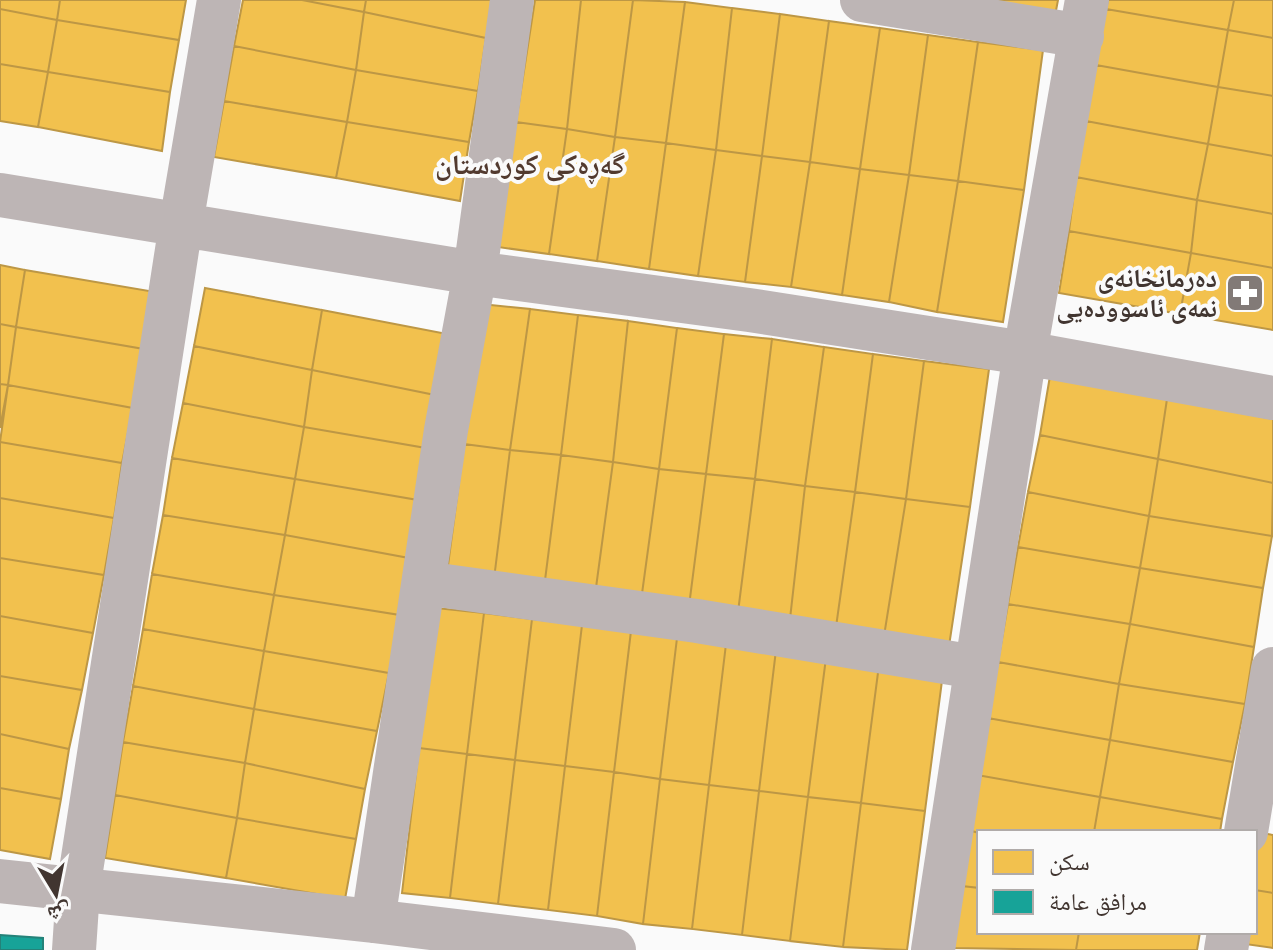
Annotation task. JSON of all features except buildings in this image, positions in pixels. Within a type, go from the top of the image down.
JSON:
[{"type":"street","points":[[74,950],[78,890],[181,224],[219,0]]},
{"type":"street","points":[[373,921],[446,430],[475,273],[512,0]]},
{"type":"street","points":[[862,0],[1085,18],[1025,353],[933,950]]},
{"type":"street","points":[[0,195],[475,273],[749,310],[1025,353],[1273,398]]},
{"type":"street","points":[[424,583],[697,621],[975,667]]},
{"type":"street","points":[[1246,830],[1273,669]]},
{"type":"street","points":[[0,881],[373,921],[501,943],[614,950]]},
{"type":"place","name":"دەرمانخانەی نمەی ئاسوودەیی","points":[[1245,293]]},
{"type":"district","name":"گەڕەکی کوردستان","points":[[530,164]]}]
